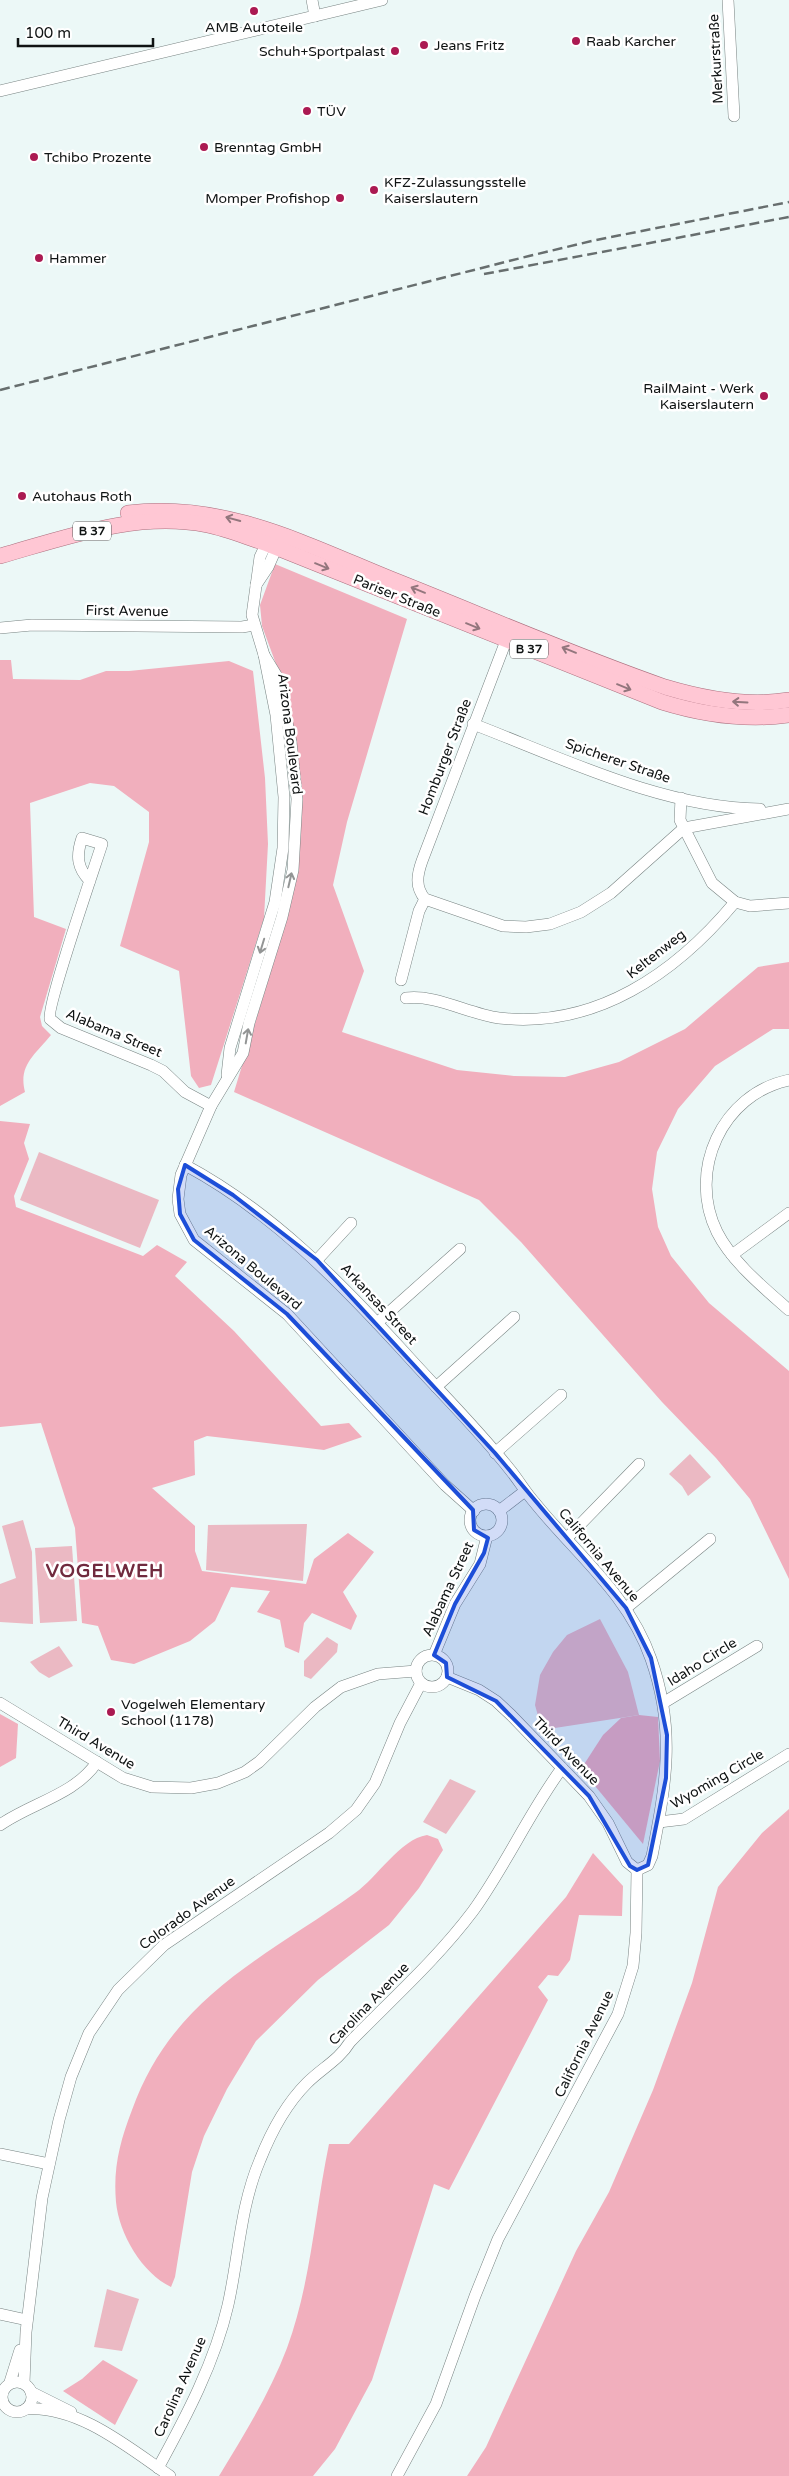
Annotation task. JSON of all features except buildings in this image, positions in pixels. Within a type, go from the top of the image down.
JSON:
[{"type":"main road","name":"Pariser Straße","points":[[0,546],[93,521],[150,510],[208,513],[228,517],[274,542]]},
{"type":"main road","name":"Pariser Straße","points":[[0,556],[86,532],[123,524],[152,521],[206,525],[274,542],[509,633],[701,698],[739,702],[789,700]]},
{"type":"main road","name":"Pariser Straße","points":[[509,633],[662,702],[698,713],[739,718],[789,715]]},
{"type":"street","points":[[312,0],[315,16]]},
{"type":"street","points":[[0,90],[382,0]]},
{"type":"street","name":"Merkurstraße","points":[[728,0],[734,116]]},
{"type":"street","name":"Arizona Boulevard","points":[[226,1079],[230,1048],[275,902],[281,874],[284,797],[281,753],[264,655],[254,625],[252,605],[256,585],[268,567],[274,542]]},
{"type":"street","name":"First Avenue","points":[[0,628],[32,625],[242,627],[254,625]]},
{"type":"street","name":"Homburger Straße","points":[[425,899],[418,887],[418,872],[472,724],[509,633]]},
{"type":"street","name":"Arizona Boulevard","points":[[264,655],[278,678],[291,742],[297,791],[293,870],[282,917],[249,1023],[247,1041],[243,1053],[211,1106],[185,1166],[179,1183],[178,1206],[186,1228],[194,1240],[288,1314],[445,1485],[474,1510]]},
{"type":"street","name":"Spicherer Straße","points":[[472,724],[629,784],[681,798],[728,807],[789,809],[684,828]]},
{"type":"street","points":[[681,798],[679,810],[684,828],[712,883],[736,902],[760,907],[789,903]]},
{"type":"street","points":[[401,980],[419,911],[425,899],[503,926],[526,927],[550,924],[581,912],[611,893],[684,828]]},
{"type":"street","points":[[284,830],[288,836],[296,838]]},
{"type":"street","name":"Alabama Street","points":[[90,881],[50,1007],[50,1019],[61,1028],[163,1071],[185,1092],[211,1106]]},
{"type":"street","name":"Keltenweg","points":[[406,998],[425,998],[500,1018],[558,1017],[597,1008],[634,990],[670,966],[736,902]]},
{"type":"street","points":[[789,1080],[767,1087],[742,1102],[725,1122],[712,1150],[706,1176],[708,1204],[717,1231],[732,1255],[789,1310]]},
{"type":"street","name":"Arkansas Street","points":[[185,1166],[233,1195],[317,1260],[495,1452],[525,1491]]},
{"type":"street","points":[[732,1255],[789,1213]]},
{"type":"street","points":[[317,1260],[351,1223]]},
{"type":"street","points":[[377,1323],[460,1249]]},
{"type":"street","points":[[436,1387],[514,1317]]},
{"type":"street","points":[[495,1452],[561,1395]]},
{"type":"street","points":[[567,1538],[639,1464]]},
{"type":"street","points":[[474,1510],[481,1506],[489,1505],[499,1511],[525,1491]]},
{"type":"street","name":"California Avenue","points":[[397,2476],[436,2404],[498,2239],[618,2014],[629,1982],[635,1949],[637,1870],[648,1865],[650,1861],[659,1822],[668,1755],[662,1703],[651,1658],[626,1608],[525,1491]]},
{"type":"street","name":"Alabama Street","points":[[474,1510],[471,1520],[472,1525],[478,1533],[487,1536],[495,1533],[500,1527],[502,1519],[499,1511]]},
{"type":"street","name":"Alabama Street","points":[[434,1655],[455,1604],[480,1564],[487,1536]]},
{"type":"street","points":[[626,1608],[710,1539]]},
{"type":"street","name":"Idaho Circle","points":[[662,1703],[757,1646]]},
{"type":"street","points":[[434,1655],[446,1663],[447,1677],[436,1687],[421,1683],[416,1671],[421,1659],[434,1655]]},
{"type":"street","name":"Third Avenue","points":[[0,1703],[123,1778],[152,1787],[184,1788],[218,1783],[244,1772],[259,1762],[316,1707],[341,1687],[378,1674],[416,1671]]},
{"type":"street","name":"Third Avenue","points":[[447,1677],[466,1684],[496,1701],[562,1768],[599,1809],[627,1862],[637,1870]]},
{"type":"street","name":"Colorado Avenue","points":[[28,2387],[27,2320],[37,2232],[49,2164],[62,2111],[81,2051],[99,2016],[118,1990],[164,1945],[329,1833],[356,1810],[374,1783],[400,1723],[421,1683]]},
{"type":"street","name":"Wyoming Circle","points":[[659,1822],[684,1819],[789,1754]]},
{"type":"street","points":[[0,1824],[72,1787],[91,1771],[97,1762]]},
{"type":"street","name":"Carolina Avenue","points":[[158,2468],[192,2402],[216,2342],[228,2305],[248,2192],[276,2125],[306,2085],[327,2064],[341,2056],[350,2042],[424,1968],[473,1910],[504,1862],[543,1793],[562,1768]]},
{"type":"street","points":[[0,2154],[49,2164]]},
{"type":"street","points":[[0,2314],[27,2320]]},
{"type":"street","name":"Colorado Avenue","points":[[5,2386],[26,2332]]},
{"type":"street","points":[[84,2422],[42,2408],[14,2412],[1,2403],[1,2395],[5,2386],[28,2387],[68,2409],[84,2422],[123,2444],[170,2476]]},
{"type":"street","points":[[26,2409],[32,2401],[28,2387]]},
{"type":"highlighted area","points":[[185,1165],[233,1195],[317,1260],[495,1453],[626,1608],[651,1658],[667,1735],[666,1778],[648,1865],[637,1870],[630,1866],[589,1796],[496,1701],[447,1677],[446,1663],[434,1655],[455,1604],[484,1553],[488,1538],[474,1530],[473,1510],[287,1314],[194,1240],[180,1214],[178,1189]]},
{"type":"shaded area","points":[[275,564],[407,619],[347,822],[333,885],[364,971],[342,1032],[457,1070],[514,1076],[565,1077],[619,1062],[685,1029],[758,967],[789,962],[789,1029],[773,1029],[715,1066],[678,1109],[657,1152],[652,1189],[658,1227],[671,1256],[709,1303],[789,1371],[789,1579],[750,1499],[716,1458],[662,1402],[521,1242],[479,1200],[234,1092],[284,928],[300,807],[283,683],[262,626],[260,605]]},
{"type":"shaded area","points":[[0,660],[11,660],[13,679],[80,680],[106,671],[129,671],[229,661],[253,671],[265,778],[268,844],[264,918],[211,1085],[199,1088],[191,1076],[179,971],[120,946],[149,842],[149,812],[114,786],[90,783],[30,803],[34,917],[66,929],[40,1017],[42,1026],[51,1035],[26,1067],[23,1083],[25,1092],[0,1106]]},
{"type":"shaded area","points":[[0,1121],[30,1124],[24,1143],[29,1159],[14,1196],[16,1207],[143,1256],[157,1245],[187,1262],[175,1276],[234,1331],[321,1426],[349,1423],[362,1437],[324,1450],[207,1436],[194,1441],[195,1475],[152,1488],[195,1526],[195,1551],[202,1571],[306,1584],[314,1559],[348,1533],[374,1552],[343,1592],[357,1616],[351,1630],[312,1613],[304,1623],[299,1653],[285,1647],[280,1620],[257,1612],[270,1591],[231,1587],[215,1621],[190,1641],[134,1664],[111,1660],[98,1626],[82,1623],[75,1528],[41,1423],[0,1427]]},
{"type":"shaded area","points":[[39,1152],[159,1200],[140,1248],[20,1200]]},
{"type":"shaded area","points":[[690,1454],[711,1477],[688,1496],[682,1486],[669,1474]]},
{"type":"shaded area","points":[[23,1520],[32,1552],[33,1624],[0,1622],[0,1584],[16,1578],[2,1526]]},
{"type":"shaded area","points":[[307,1524],[303,1581],[206,1570],[208,1525]]},
{"type":"shaded area","points":[[72,1546],[77,1621],[40,1623],[35,1548]]},
{"type":"shaded area","points":[[600,1619],[628,1672],[639,1715],[542,1730],[535,1705],[540,1675],[553,1652],[567,1635]]},
{"type":"shaded area","points":[[327,1637],[338,1644],[337,1652],[311,1679],[304,1676],[304,1661]]},
{"type":"shaded area","points":[[59,1646],[73,1666],[49,1678],[39,1672],[30,1662]]},
{"type":"shaded area","points":[[0,1714],[18,1724],[16,1758],[0,1767]]},
{"type":"shaded area","points":[[639,1715],[658,1717],[660,1761],[643,1844],[581,1769],[603,1735],[621,1718]]},
{"type":"shaded area","points":[[450,1779],[476,1791],[446,1834],[423,1822]]},
{"type":"shaded area","points":[[789,1809],[789,2476],[467,2476],[486,2447],[576,2251],[609,2192],[653,2090],[692,1983],[718,1887],[762,1833]]},
{"type":"shaded area","points":[[427,1835],[438,1839],[443,1850],[419,1888],[389,1925],[318,1980],[256,2041],[227,2089],[204,2136],[192,2172],[175,2277],[171,2287],[160,2281],[142,2262],[127,2239],[118,2214],[115,2190],[117,2166],[124,2133],[132,2110],[150,2071],[171,2037],[196,2009],[224,1984],[355,1893],[407,1844]]},
{"type":"shaded area","points":[[593,1853],[623,1886],[622,1916],[579,1915],[570,1960],[558,1976],[548,1975],[538,1987],[548,2000],[449,2190],[434,2184],[372,2380],[335,2449],[313,2476],[219,2476],[265,2397],[287,2348],[302,2298],[329,2144],[349,2144],[566,1897]]},
{"type":"shaded area","points":[[107,2289],[139,2299],[122,2351],[94,2347]]},
{"type":"shaded area","points":[[103,2360],[138,2380],[115,2425],[63,2391],[82,2379]]},
{"type":"railway","points":[[0,390],[596,240],[789,202]]},
{"type":"railway","points":[[484,274],[789,217]]},
{"type":"place","name":"AMB Autoteile","points":[[254,11]]},
{"type":"place","name":"Raab Karcher","points":[[576,41]]},
{"type":"place","name":"Jeans Fritz","points":[[424,45]]},
{"type":"place","name":"Schuh+Sportpalast","points":[[395,51]]},
{"type":"place","name":"TÜV","points":[[307,111]]},
{"type":"place","name":"Brenntag GmbH","points":[[204,147]]},
{"type":"place","name":"Tchibo Prozente","points":[[34,157]]},
{"type":"place","name":"KFZ-Zulassungsstelle Kaiserslautern","points":[[374,190]]},
{"type":"place","name":"Momper Profishop","points":[[340,198]]},
{"type":"place","name":"Hammer","points":[[39,258]]},
{"type":"place","name":"RailMaint - Werk Kaiserslautern","points":[[764,396]]},
{"type":"place","name":"Autohaus Roth","points":[[22,496]]},
{"type":"place","name":"Vogelweh Elementary School (1178)","points":[[111,1712]]},
{"type":"district","name":"VOGELWEH","points":[[105,1571]]}]
